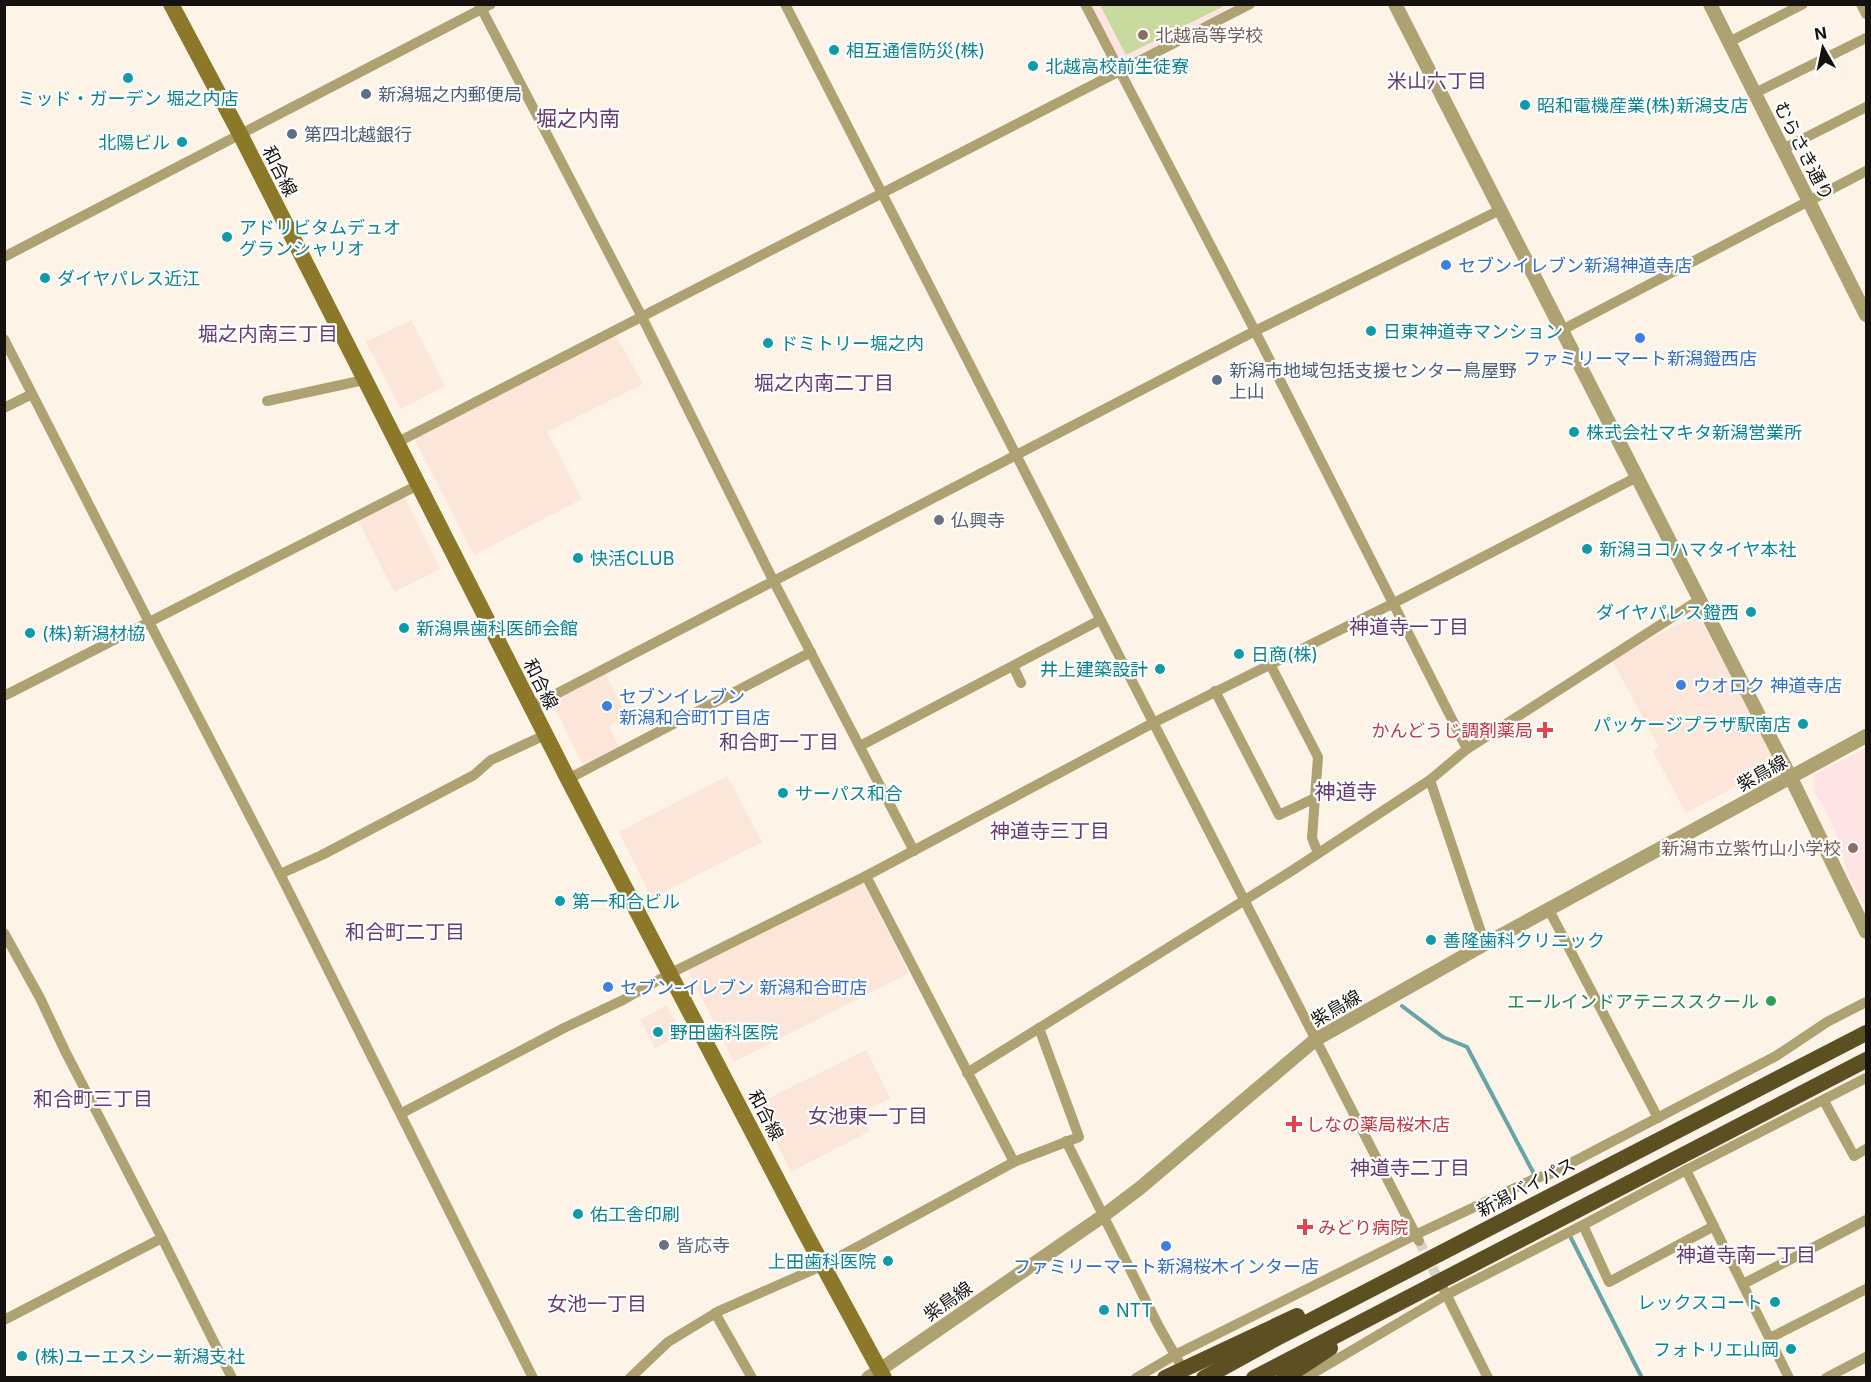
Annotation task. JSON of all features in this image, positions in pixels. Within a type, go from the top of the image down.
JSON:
[{"type":"highway","name":"新潟バイパス","points":[[1204,1377],[1866,1034]]},
{"type":"highway","points":[[1254,1377],[1866,1060]]},
{"type":"highway","points":[[1165,1377],[1489,1229]]},
{"type":"highway","points":[[1284,1377],[1398,1302]]},
{"type":"main road","name":"和合線","points":[[171,4],[398,442],[545,735],[824,1265],[877,1375]]},
{"type":"street","points":[[785,4],[1417,1238]]},
{"type":"street","points":[[1085,4],[1255,331],[1467,749]]},
{"type":"street","points":[[398,442],[641,315],[1250,4]]},
{"type":"street","points":[[1395,4],[1791,778],[1866,932]]},
{"type":"street","name":"むらさき通り","points":[[1710,4],[1866,315]]},
{"type":"street","points":[[1729,42],[1803,4]]},
{"type":"street","points":[[1862,4],[1866,14]]},
{"type":"street","points":[[4,257],[484,6],[772,580],[914,851]]},
{"type":"street","points":[[1755,93],[1866,38]]},
{"type":"street","points":[[1783,149],[1866,107]]},
{"type":"street","points":[[1562,330],[1866,171]]},
{"type":"street","points":[[531,707],[1255,331],[1500,210]]},
{"type":"street","points":[[4,339],[402,1113],[533,1377]]},
{"type":"street","points":[[267,401],[364,380]]},
{"type":"street","points":[[4,408],[32,394]]},
{"type":"street","points":[[402,1113],[671,973],[866,876],[1215,691],[1392,604],[1636,477]]},
{"type":"street","points":[[4,696],[418,485]]},
{"type":"street","points":[[967,1072],[1318,853],[1430,780],[1467,749],[1699,600]]},
{"type":"street","points":[[860,746],[1100,620]]},
{"type":"street","points":[[568,779],[811,652]]},
{"type":"street","points":[[1270,664],[1318,757],[1312,838],[1318,853]]},
{"type":"street","points":[[1013,666],[1021,683]]},
{"type":"street","points":[[1215,691],[1279,815],[1314,798]]},
{"type":"street","points":[[280,874],[322,855],[474,775],[491,760],[545,735]]},
{"type":"street","name":"紫鳥線","points":[[877,1375],[1103,1216],[1315,1040],[1485,944],[1866,736]]},
{"type":"street","points":[[1430,780],[1485,944]]},
{"type":"street","points":[[866,876],[1014,1162]]},
{"type":"street","points":[[1549,910],[1658,1118]]},
{"type":"street","points":[[4,933],[40,998],[232,1377]]},
{"type":"street","points":[[1137,1377],[1536,1178],[1548,1175],[1776,1056],[1827,1022],[1866,1002]]},
{"type":"street","points":[[630,1377],[669,1342],[716,1313],[824,1265],[1014,1162],[1079,1137],[1039,1028]]},
{"type":"street","points":[[1305,1377],[1444,1291],[1583,1225],[1866,1078]]},
{"type":"street","points":[[1824,1101],[1854,1156],[1866,1149]]},
{"type":"street","points":[[1066,1141],[1158,1325],[1177,1358]]},
{"type":"street","points":[[1686,1170],[1790,1377]]},
{"type":"street","points":[[1743,1284],[1866,1220]]},
{"type":"street","points":[[1583,1225],[1609,1282],[1714,1226]]},
{"type":"street","points":[[4,1320],[162,1238]]},
{"type":"street","points":[[1770,1338],[1866,1289]]},
{"type":"street","points":[[1444,1291],[1488,1377]]},
{"type":"street","points":[[716,1313],[752,1377]]},
{"type":"street","points":[[1826,1377],[1866,1357]]},
{"type":"shaded area","name":"北越高等学校","points":[[1091,5],[1238,5],[1121,66]]},
{"type":"shaded area","points":[[411,320],[445,386],[401,409],[366,342]]},
{"type":"shaded area","points":[[615,334],[643,384],[547,432],[582,499],[474,555],[414,438]]},
{"type":"shaded area","points":[[404,497],[440,569],[394,592],[358,520]]},
{"type":"shaded area","points":[[1697,614],[1778,764],[1686,813],[1653,751],[1659,747],[1612,660]]},
{"type":"shaded area","points":[[605,673],[627,716],[609,726],[619,747],[583,765],[551,700]]},
{"type":"shaded area","name":"新潟市立紫竹山小学校","points":[[1866,748],[1866,908],[1849,877],[1830,818],[1813,790],[1814,775]]},
{"type":"shaded area","points":[[727,776],[762,842],[652,898],[619,832]]},
{"type":"shaded area","points":[[862,882],[909,973],[734,1062],[688,970]]},
{"type":"shaded area","points":[[667,1006],[682,1034],[655,1048],[640,1019]]},
{"type":"shaded area","points":[[866,1050],[890,1098],[861,1113],[870,1131],[791,1172],[757,1104]]},
{"type":"green space","name":"北越高等学校","points":[[1100,5],[1226,5],[1126,55]]},
{"type":"waterway","points":[[1402,1006],[1443,1037],[1467,1047],[1533,1172]]},
{"type":"waterway","points":[[1571,1238],[1642,1378]]},
{"type":"tunnel","points":[[1419,1241],[1441,1285]]},
{"type":"place","name":"北越高等学校","points":[[1143,35]]},
{"type":"place","name":"相互通信防災(株)","points":[[834,50]]},
{"type":"place","name":"北越高校前生徒寮","points":[[1033,66]]},
{"type":"place","name":"ミッド・ガーデン 堀之内店","points":[[128,78]]},
{"type":"place","name":"新潟堀之内郵便局","points":[[366,94]]},
{"type":"place","name":"昭和電機産業(株)新潟支店","points":[[1525,105]]},
{"type":"place","name":"第四北越銀行","points":[[292,134]]},
{"type":"place","name":"北陽ビル","points":[[182,142]]},
{"type":"place","name":"アドリビタムデュオ グランシャリオ","points":[[227,237]]},
{"type":"place","name":"セブンイレブン新潟神道寺店","points":[[1446,265]]},
{"type":"place","name":"ダイヤパレス近江","points":[[45,278]]},
{"type":"place","name":"日東神道寺マンション","points":[[1371,331]]},
{"type":"place","name":"ファミリーマート新潟鐙西店","points":[[1640,338]]},
{"type":"place","name":"ドミトリー堀之内","points":[[768,343]]},
{"type":"place","name":"新潟市地域包括支援センター鳥屋野 上山","points":[[1217,380]]},
{"type":"place","name":"株式会社マキタ新潟営業所","points":[[1574,432]]},
{"type":"place","name":"仏興寺","points":[[939,520]]},
{"type":"place","name":"新潟ヨコハマタイヤ本社","points":[[1587,549]]},
{"type":"place","name":"快活CLUB","points":[[578,558]]},
{"type":"place","name":"ダイヤパレス鐙西","points":[[1751,612]]},
{"type":"place","name":"新潟県歯科医師会館","points":[[404,628]]},
{"type":"place","name":"(株)新潟材協","points":[[30,633]]},
{"type":"place","name":"日商(株)","points":[[1239,654]]},
{"type":"place","name":"井上建築設計","points":[[1160,669]]},
{"type":"place","name":"ウオロク 神道寺店","points":[[1681,685]]},
{"type":"place","name":"セブンイレブン 新潟和合町1丁目店","points":[[607,706]]},
{"type":"place","name":"パッケージプラザ駅南店","points":[[1803,724]]},
{"type":"place","name":"かんどうじ調剤薬局","points":[[1545,730]]},
{"type":"place","name":"サーパス和合","points":[[783,793]]},
{"type":"place","name":"新潟市立紫竹山小学校","points":[[1853,848]]},
{"type":"place","name":"第一和合ビル","points":[[560,901]]},
{"type":"place","name":"善隆歯科クリニック","points":[[1431,940]]},
{"type":"place","name":"セブン-イレブン 新潟和合町店","points":[[608,987]]},
{"type":"place","name":"エールインドアテニススクール","points":[[1771,1001]]},
{"type":"place","name":"野田歯科医院","points":[[658,1032]]},
{"type":"place","name":"しなの薬局桜木店","points":[[1294,1124]]},
{"type":"place","name":"佑工舎印刷","points":[[578,1214]]},
{"type":"place","name":"みどり病院","points":[[1305,1227]]},
{"type":"place","name":"皆応寺","points":[[664,1245]]},
{"type":"place","name":"ファミリーマート新潟桜木インター店","points":[[1166,1246]]},
{"type":"place","name":"上田歯科医院","points":[[888,1261]]},
{"type":"place","name":"レックスコート","points":[[1775,1302]]},
{"type":"place","name":"NTT","points":[[1104,1310]]},
{"type":"place","name":"フォトリエ山岡","points":[[1791,1349]]},
{"type":"place","name":"(株)ユーエスシー新潟支社","points":[[22,1356]]},
{"type":"district","name":"米山六丁目","points":[[1437,81]]},
{"type":"district","name":"堀之内南","points":[[578,118]]},
{"type":"district","name":"堀之内南三丁目","points":[[268,334]]},
{"type":"district","name":"堀之内南二丁目","points":[[824,383]]},
{"type":"district","name":"神道寺一丁目","points":[[1409,627]]},
{"type":"district","name":"和合町一丁目","points":[[779,742]]},
{"type":"district","name":"神道寺","points":[[1346,791]]},
{"type":"district","name":"神道寺三丁目","points":[[1050,831]]},
{"type":"district","name":"和合町二丁目","points":[[405,932]]},
{"type":"district","name":"和合町三丁目","points":[[93,1099]]},
{"type":"district","name":"女池東一丁目","points":[[868,1116]]},
{"type":"district","name":"神道寺二丁目","points":[[1410,1168]]},
{"type":"district","name":"神道寺南一丁目","points":[[1746,1255]]},
{"type":"district","name":"女池一丁目","points":[[597,1304]]}]
